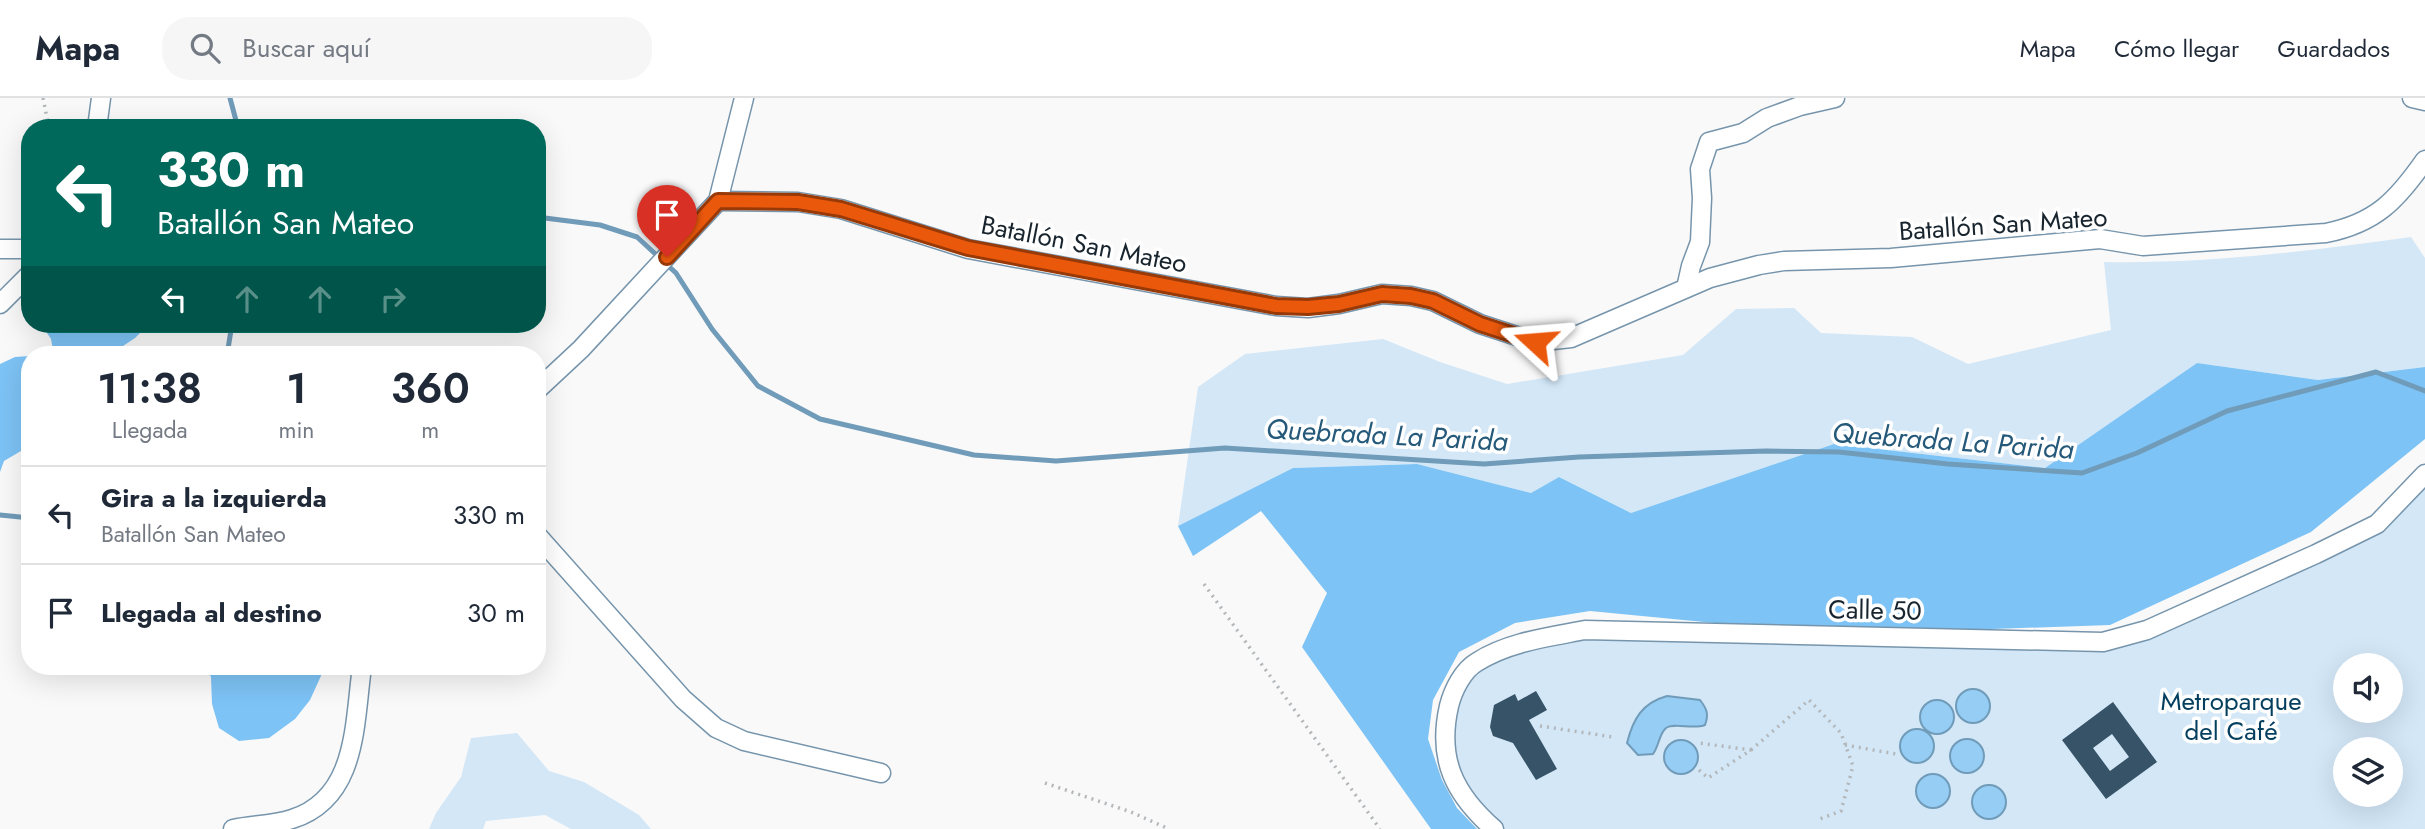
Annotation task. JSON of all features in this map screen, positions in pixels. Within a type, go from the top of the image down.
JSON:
[{"type":"street","points":[[98,119],[101,98]]},
{"type":"street","points":[[546,382],[582,349],[718,201],[744,98]]},
{"type":"street","points":[[1686,288],[1700,242],[1700,169],[1709,142],[1743,133],[1767,118],[1800,106],[1835,98]]},
{"type":"street","points":[[2413,98],[2425,101]]},
{"type":"street","name":"Batallón San Mateo","points":[[718,201],[798,202],[841,209],[968,248],[1276,306],[1324,306],[1382,294],[1422,297],[1480,324],[1535,342],[1571,338],[1686,288],[1734,271],[1784,261],[1891,258],[2100,239],[2143,246],[2326,233],[2356,225],[2383,210],[2405,189],[2425,160]]},
{"type":"street","points":[[0,249],[21,250]]},
{"type":"street","points":[[0,304],[21,283]]},
{"type":"street","name":"Calle 50","points":[[1494,829],[1458,789],[1447,763],[1444,736],[1453,690],[1475,662],[1516,644],[1585,630],[2103,642],[2147,630],[2377,524],[2421,478]]},
{"type":"street","points":[[546,545],[682,699],[716,728],[744,741],[881,773]]},
{"type":"street","points":[[233,829],[290,820],[312,811],[330,796],[342,777],[350,756],[361,675]]},
{"type":"path","points":[[43,98],[47,119]]},
{"type":"path","points":[[1204,584],[1380,829]]},
{"type":"path","points":[[1699,770],[1708,778],[1751,750],[1809,700],[1840,733],[1853,766],[1841,811],[1817,820]]},
{"type":"path","points":[[1540,726],[1613,737]]},
{"type":"path","points":[[1699,743],[1751,750]]},
{"type":"path","points":[[1845,745],[1896,754]]},
{"type":"path","points":[[1045,783],[1131,812],[1169,829]]},
{"type":"green space","points":[[2411,237],[2425,258],[2425,367],[2318,380],[2197,363],[2045,468],[1834,444],[1631,513],[1559,477],[1531,493],[1417,464],[1293,468],[1178,526],[1198,387],[1245,354],[1383,339],[1440,362],[1507,384],[1683,355],[1736,309],[1794,308],[1821,333],[1912,337],[1968,364],[2111,330],[2104,262],[2220,259]]},
{"type":"green space","name":"Metroparque del Café","points":[[2425,486],[2425,829],[1494,829],[1458,789],[1444,736],[1475,662],[1585,630],[2103,642],[2316,554]]},
{"type":"green space","points":[[517,733],[549,771],[584,782],[639,815],[651,829],[571,829],[545,815],[486,821],[483,829],[429,829],[436,813],[461,777],[471,738]]},
{"type":"shaded area","points":[[47,333],[140,333],[123,346],[52,346]]},
{"type":"shaded area","points":[[21,357],[21,451],[4,461],[0,472],[0,364]]},
{"type":"shaded area","points":[[2197,363],[2318,380],[2425,367],[2425,439],[2311,532],[2110,625],[1965,630],[1834,629],[1725,624],[1590,611],[1515,623],[1459,652],[1433,700],[1428,739],[1442,780],[1457,808],[1477,829],[1431,829],[1302,647],[1327,593],[1261,511],[1193,556],[1178,526],[1293,468],[1417,464],[1531,493],[1559,477],[1631,513],[1834,444],[2045,468]]},
{"type":"shaded area","points":[[210,675],[321,675],[310,700],[295,719],[269,738],[239,741],[219,728],[212,704]]},
{"type":"shaded area","points":[[1973,689],[1985,694],[1990,706],[1985,718],[1973,723],[1961,718],[1956,706],[1961,694]]},
{"type":"shaded area","points":[[1667,696],[1700,700],[1707,712],[1705,725],[1669,726],[1662,733],[1653,754],[1638,755],[1627,743],[1632,727],[1645,708]]},
{"type":"shaded area","points":[[1937,700],[1949,705],[1954,717],[1949,729],[1937,734],[1925,729],[1920,717],[1925,705]]},
{"type":"shaded area","points":[[1917,729],[1929,734],[1934,746],[1929,758],[1917,763],[1905,758],[1900,746],[1905,734]]},
{"type":"shaded area","points":[[1967,739],[1979,744],[1984,756],[1979,768],[1967,773],[1955,768],[1950,756],[1955,744]]},
{"type":"shaded area","points":[[1681,740],[1693,745],[1698,757],[1693,769],[1681,774],[1669,769],[1664,757],[1669,745]]},
{"type":"shaded area","points":[[1933,774],[1945,779],[1950,791],[1945,803],[1933,808],[1921,803],[1916,791],[1921,779]]},
{"type":"shaded area","points":[[1989,785],[2001,790],[2006,802],[2001,814],[1989,819],[1977,814],[1972,802],[1977,790]]},
{"type":"building","points":[[1536,691],[1547,710],[1529,720],[1557,769],[1536,780],[1513,743],[1493,736],[1490,727],[1494,705],[1515,694],[1518,701]]},
{"type":"building","points":[[2113,702],[2157,762],[2106,799],[2062,740]],"holes":[[[2112,734],[2129,757],[2110,771],[2093,748]]]},
{"type":"waterway","points":[[230,98],[236,119]]},
{"type":"waterway","name":"Quebrada La Parida","points":[[546,218],[600,225],[637,237],[676,273],[712,329],[758,386],[820,419],[974,455],[1056,461],[1225,448],[1484,464],[1579,457],[1766,451],[1839,452],[1948,464],[2082,473],[2137,453],[2227,411],[2376,372],[2425,391]]},
{"type":"waterway","name":"Quebrada La Parida","points":[[228,346],[231,333]]},
{"type":"waterway","name":"Quebrada La Parida","points":[[0,515],[21,517]]},
{"type":"route","points":[[667,257],[718,201],[798,202],[862,214],[968,248],[1276,306],[1324,306],[1382,294],[1422,297],[1480,324],[1535,342]]}]
